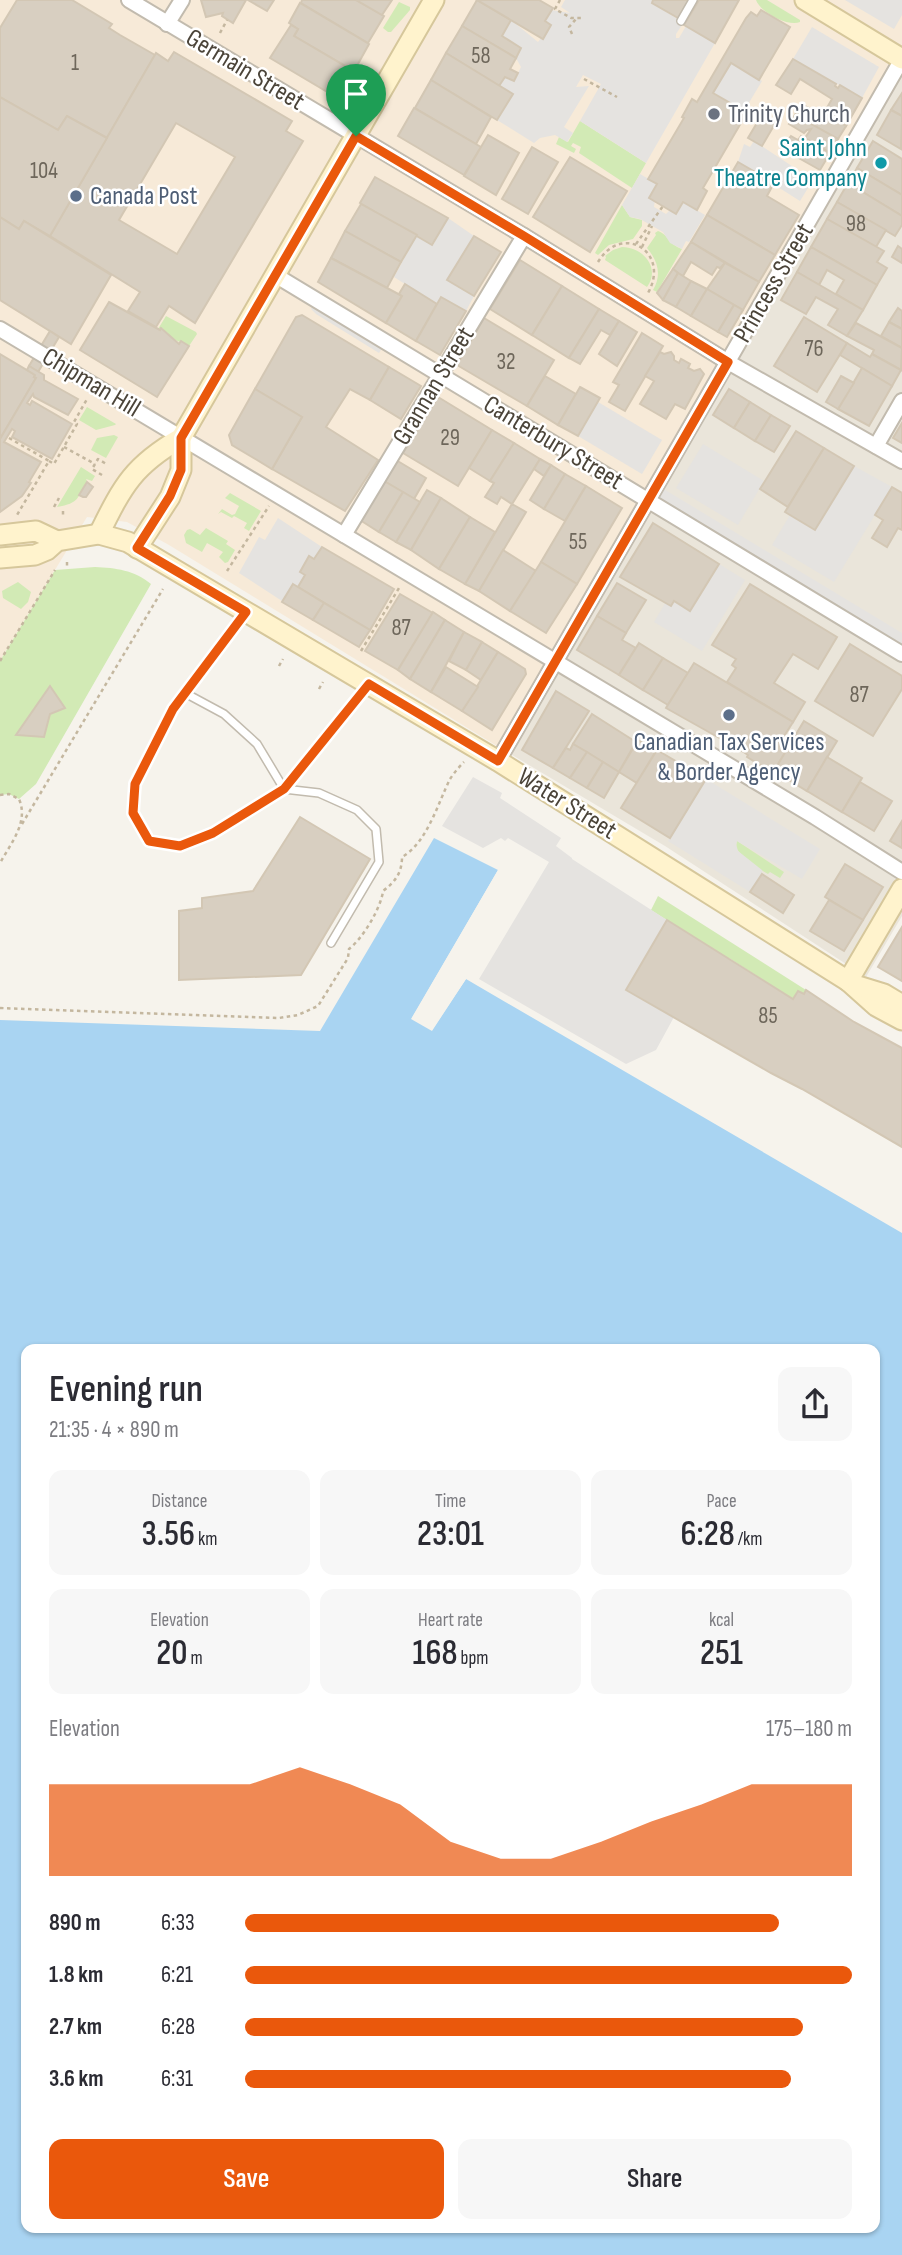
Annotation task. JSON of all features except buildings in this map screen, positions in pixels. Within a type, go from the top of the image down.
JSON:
[{"type":"main road","points":[[137,548],[170,496],[181,470],[181,438],[434,0]]},
{"type":"main road","points":[[805,0],[902,59]]},
{"type":"main road","points":[[0,558],[34,555],[47,550],[57,541],[99,534],[126,483],[155,453],[181,438]]},
{"type":"main road","points":[[0,535],[36,531],[57,541]]},
{"type":"main road","name":"Water Street","points":[[99,534],[119,538],[137,548],[498,761],[848,981],[876,1006],[902,1020]]},
{"type":"main road","points":[[848,981],[902,889]]},
{"type":"main road","name":"Water Street","points":[[848,981],[884,994],[902,1005]]},
{"type":"street","name":"Germain Street","points":[[129,0],[524,236],[728,362],[902,461]]},
{"type":"street","points":[[167,24],[182,0]]},
{"type":"street","name":"Princess Street","points":[[498,761],[902,59]]},
{"type":"street","name":"Grannan Street","points":[[344,535],[524,236]]},
{"type":"street","name":"Canterbury Street","points":[[275,275],[902,654]]},
{"type":"street","name":"Chipman Hill","points":[[0,329],[815,817],[902,872]]},
{"type":"street","points":[[876,446],[902,401]]},
{"type":"lane","points":[[681,21],[692,0]]},
{"type":"lane","points":[[246,612],[173,709],[135,784],[133,813],[149,841],[180,846],[213,833],[284,789],[369,684]]},
{"type":"lane","points":[[185,693],[224,714],[257,744],[284,789]]},
{"type":"lane","points":[[284,789],[319,793],[357,810],[376,829],[379,862],[331,943]]},
{"type":"path","points":[[560,0],[555,9],[571,18],[579,18],[569,27],[572,34]]},
{"type":"path","points":[[220,33],[227,20]]},
{"type":"path","points":[[584,79],[617,97]]},
{"type":"path","points":[[636,244],[663,206]]},
{"type":"path","points":[[642,247],[652,223]]},
{"type":"path","points":[[598,262],[613,246],[636,244],[642,247],[649,255],[655,272],[648,292]]},
{"type":"path","points":[[9,438],[54,464],[77,424],[74,422],[87,399]]},
{"type":"path","points":[[64,447],[95,464]]},
{"type":"path","points":[[102,475],[92,469],[98,459],[108,465]]},
{"type":"path","points":[[15,517],[49,461]]},
{"type":"path","points":[[227,571],[276,494]]},
{"type":"path","points":[[54,507],[59,498]]},
{"type":"path","points":[[63,511],[63,517]]},
{"type":"path","points":[[66,562],[67,567]]},
{"type":"path","points":[[0,661],[55,570]]},
{"type":"path","points":[[361,651],[408,573]]},
{"type":"path","points":[[0,863],[163,589]]},
{"type":"path","points":[[279,666],[283,659]]},
{"type":"path","points":[[319,689],[323,682]]},
{"type":"path","points":[[0,1008],[279,1018],[298,1016],[318,1006],[348,958],[349,949],[357,944],[382,902],[383,891],[393,884],[402,868],[402,857],[412,852],[438,809],[451,776],[464,762]]},
{"type":"path","points":[[0,795],[9,794],[19,799],[22,824]]},
{"type":"shaded area","points":[[0,0],[800,0],[898,58],[497,746],[127,522],[87,517],[0,661]]},
{"type":"shaded area","points":[[565,0],[653,0],[652,3],[681,21],[676,38],[679,38],[686,26],[715,43],[646,163],[580,121],[601,84],[583,75],[576,87],[589,86],[564,127],[573,133],[567,142],[555,135],[540,138],[534,143],[497,120],[513,94],[499,86],[505,77],[514,81],[521,67],[516,58],[521,48],[502,36],[511,20],[538,42],[551,25],[545,21],[551,10],[570,13],[561,7]]},
{"type":"shaded area","points":[[805,0],[902,0],[902,59]]},
{"type":"shaded area","points":[[845,0],[902,0],[902,15],[894,29]]},
{"type":"shaded area","points":[[812,27],[879,67],[862,98],[793,59]]},
{"type":"shaded area","points":[[902,59],[902,916],[866,977],[665,846],[497,746],[724,353]]},
{"type":"shaded area","points":[[731,63],[762,81],[744,111],[713,93]]},
{"type":"shaded area","points":[[754,141],[813,180],[800,201],[738,162],[744,144],[750,147]]},
{"type":"shaded area","points":[[640,174],[657,184],[654,207],[666,214],[670,210],[676,214],[683,202],[705,215],[682,249],[670,243],[663,232],[640,219],[630,217],[622,205]]},
{"type":"shaded area","points":[[448,218],[474,236],[447,280],[474,296],[466,311],[441,297],[436,304],[394,277],[417,235],[433,245]]},
{"type":"shaded area","points":[[313,306],[382,348],[379,353],[316,314],[311,309]]},
{"type":"shaded area","points":[[598,402],[662,440],[642,474],[578,436]]},
{"type":"shaded area","points":[[703,444],[764,481],[738,525],[676,488]]},
{"type":"shaded area","points":[[854,466],[892,487],[834,582],[772,545],[790,515],[815,530]]},
{"type":"shaded area","points":[[657,485],[902,633],[902,654],[648,500]]},
{"type":"shaded area","points":[[278,518],[322,547],[300,572],[305,575],[298,587],[293,584],[282,601],[239,573],[259,537],[265,540]]},
{"type":"shaded area","points":[[719,564],[745,580],[702,651],[654,622],[666,602],[671,605],[674,601],[691,610]]},
{"type":"shaded area","points":[[473,777],[502,793],[500,798],[561,838],[556,846],[572,859],[667,920],[627,990],[674,1017],[656,1050],[626,1064],[479,979],[549,862],[508,838],[505,841],[501,838],[483,848],[442,826]]},
{"type":"shaded area","points":[[706,779],[820,849],[802,879],[737,841],[738,851],[762,870],[750,892],[668,841]]},
{"type":"green space","points":[[756,0],[767,0],[800,22],[789,22],[775,17]]},
{"type":"green space","points":[[399,2],[410,7],[410,10],[391,32],[388,32],[383,28]]},
{"type":"green space","points":[[580,121],[646,163],[632,188],[579,153],[581,147],[573,143],[571,146],[576,149],[574,153],[556,144],[559,137],[568,142]]},
{"type":"green space","points":[[622,205],[630,217],[642,220],[642,226],[633,239],[609,245],[598,255],[595,253]]},
{"type":"green space","points":[[658,231],[682,249],[657,292],[653,290],[658,268],[647,248]]},
{"type":"green space","points":[[622,247],[637,251],[648,260],[652,273],[647,287],[605,260],[605,256]]},
{"type":"green space","points":[[166,316],[196,332],[189,346],[173,339],[162,328],[158,329]]},
{"type":"green space","points":[[87,407],[116,424],[96,430],[79,420]]},
{"type":"green space","points":[[114,435],[118,437],[106,458],[91,450],[97,438]]},
{"type":"green space","points":[[81,467],[95,476],[92,481],[86,479],[77,499],[57,507]]},
{"type":"green space","points":[[230,493],[261,511],[249,531],[244,528],[247,523],[234,516],[232,518],[221,512],[218,514],[222,509],[235,514],[239,506],[225,498]]},
{"type":"green space","points":[[206,528],[228,541],[226,544],[235,550],[228,562],[225,563],[219,557],[223,552],[207,543],[202,552],[186,543],[184,535],[187,530],[200,535]]},
{"type":"green space","points":[[95,567],[125,571],[151,584],[36,784],[19,799],[9,794],[0,795],[0,661],[55,570]]},
{"type":"green space","points":[[18,582],[31,592],[28,602],[21,609],[3,598],[2,591]]},
{"type":"green space","points":[[737,841],[784,872],[780,878],[770,872],[768,874],[746,859],[736,848]]},
{"type":"green space","points":[[658,896],[806,990],[804,994],[798,991],[793,999],[651,910]]},
{"type":"water","points":[[434,838],[498,870],[412,1018],[432,1030],[466,979],[902,1233],[902,2255],[0,2255],[0,1020],[320,1031]]},
{"type":"pier","points":[[498,870],[500,872],[416,1018],[431,1026],[463,977],[468,976],[432,1031],[411,1019]]},
{"type":"place","name":"Trinity Church","points":[[714,114]]},
{"type":"place","name":"Saint John Theatre Company","points":[[881,163]]},
{"type":"place","name":"Canada Post","points":[[76,196]]},
{"type":"place","name":"Canadian Tax Services & Border Agency","points":[[729,715]]},
{"type":"route","points":[[356,136],[728,362],[498,761],[369,684],[284,789],[213,833],[180,846],[149,841],[133,813],[135,784],[173,709],[246,612],[137,548],[170,496],[181,470],[181,438],[356,136]]}]
